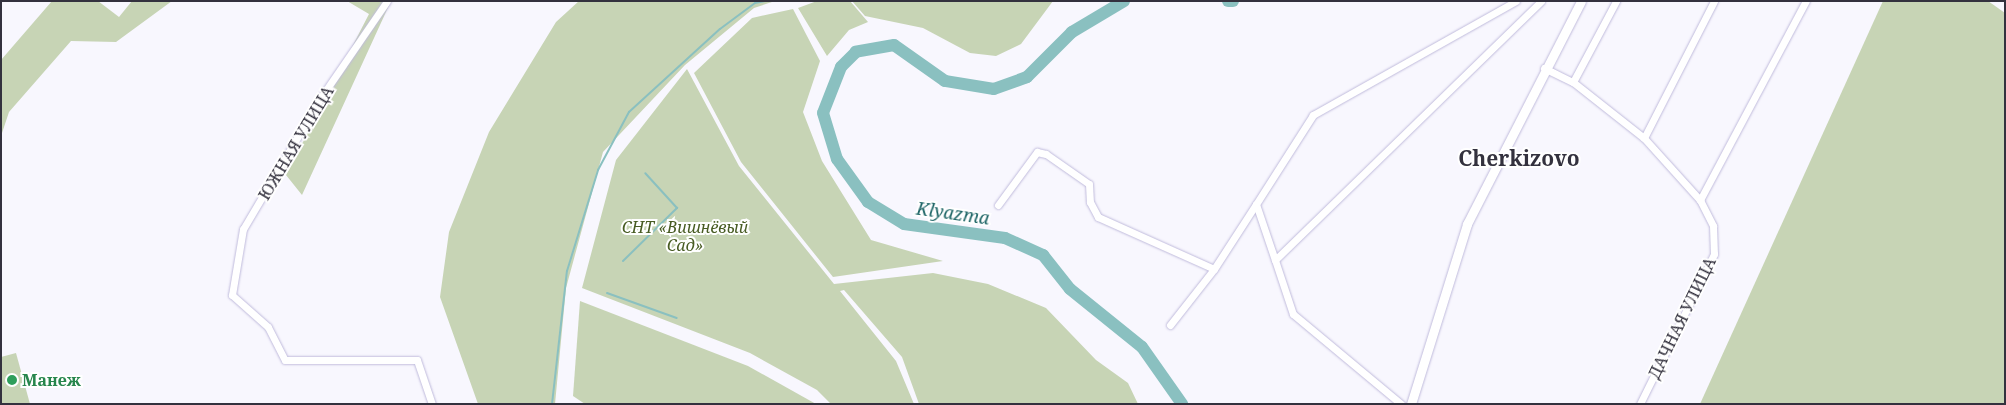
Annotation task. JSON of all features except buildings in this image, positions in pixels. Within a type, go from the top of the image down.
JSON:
[{"type":"main road","points":[[1411,404],[1467,224],[1544,68],[1581,1]]},
{"type":"street","name":"ЮЖНАЯ УЛИЦА","points":[[387,1],[320,99],[243,229],[232,296],[268,326],[285,360],[416,360],[432,404]]},
{"type":"street","points":[[1170,325],[1214,269],[1313,115],[1516,1]]},
{"type":"street","points":[[1275,260],[1541,1]]},
{"type":"street","points":[[1573,82],[1616,1]]},
{"type":"street","points":[[1644,138],[1714,1]]},
{"type":"street","points":[[1700,200],[1806,1]]},
{"type":"street","name":"ДАЧНАЯ УЛИЦА","points":[[1544,68],[1573,82],[1644,138],[1700,200],[1713,226],[1714,254],[1640,404]]},
{"type":"street","points":[[998,204],[1037,152],[1046,154],[1089,184],[1090,202],[1098,217],[1214,269]]},
{"type":"street","points":[[1256,204],[1293,314],[1401,404]]},
{"type":"green space","points":[[52,1],[98,1],[119,17],[132,1],[172,1],[116,42],[71,41],[9,112],[1,136],[1,60]]},
{"type":"green space","points":[[347,1],[391,1],[302,195],[286,175],[369,14]]},
{"type":"green space","points":[[579,1],[775,1],[754,8],[685,65],[603,152],[566,288],[555,404],[478,404],[440,297],[449,232],[489,132],[556,22]]},
{"type":"green space","points":[[817,1],[850,1],[868,22],[849,30],[827,56],[798,8]]},
{"type":"green space","points":[[852,1],[1053,1],[1021,44],[996,56],[970,53],[923,28],[865,16]]},
{"type":"green space","points":[[1883,1],[1988,1],[2005,13],[2005,404],[1700,404]]},
{"type":"green space","points":[[793,9],[820,61],[803,112],[822,161],[871,240],[943,261],[833,277],[741,162],[694,73],[752,18]]},
{"type":"green space","name":"СНТ «Вишнёвый Сад»","points":[[687,69],[739,166],[834,284],[933,273],[988,284],[1046,308],[1096,360],[1128,383],[1138,404],[919,404],[902,357],[844,290],[840,291],[896,361],[914,404],[831,404],[817,390],[750,353],[582,288],[616,160]]},
{"type":"green space","points":[[580,301],[748,366],[816,404],[585,404],[573,396]]},
{"type":"green space","name":"Манеж","points":[[16,353],[30,404],[1,404],[1,357]]},
{"type":"waterway","points":[[552,404],[567,271],[598,170],[629,112],[720,29],[755,3],[765,1]]},
{"type":"waterway","name":"Klyazma","points":[[1124,1],[1072,32],[1027,77],[994,89],[945,81],[894,45],[856,52],[841,67],[823,113],[837,159],[868,202],[904,224],[1005,238],[1043,255],[1070,289],[1142,347],[1182,404]]},
{"type":"waterway","name":"Klyazma","points":[[1228,1],[1233,1]]},
{"type":"waterway","points":[[623,261],[677,208],[645,173]]},
{"type":"waterway","points":[[607,293],[677,318]]},
{"type":"place","name":"Манеж","points":[[12,380]]},
{"type":"district","name":"Cherkizovo","points":[[1519,158]]}]
